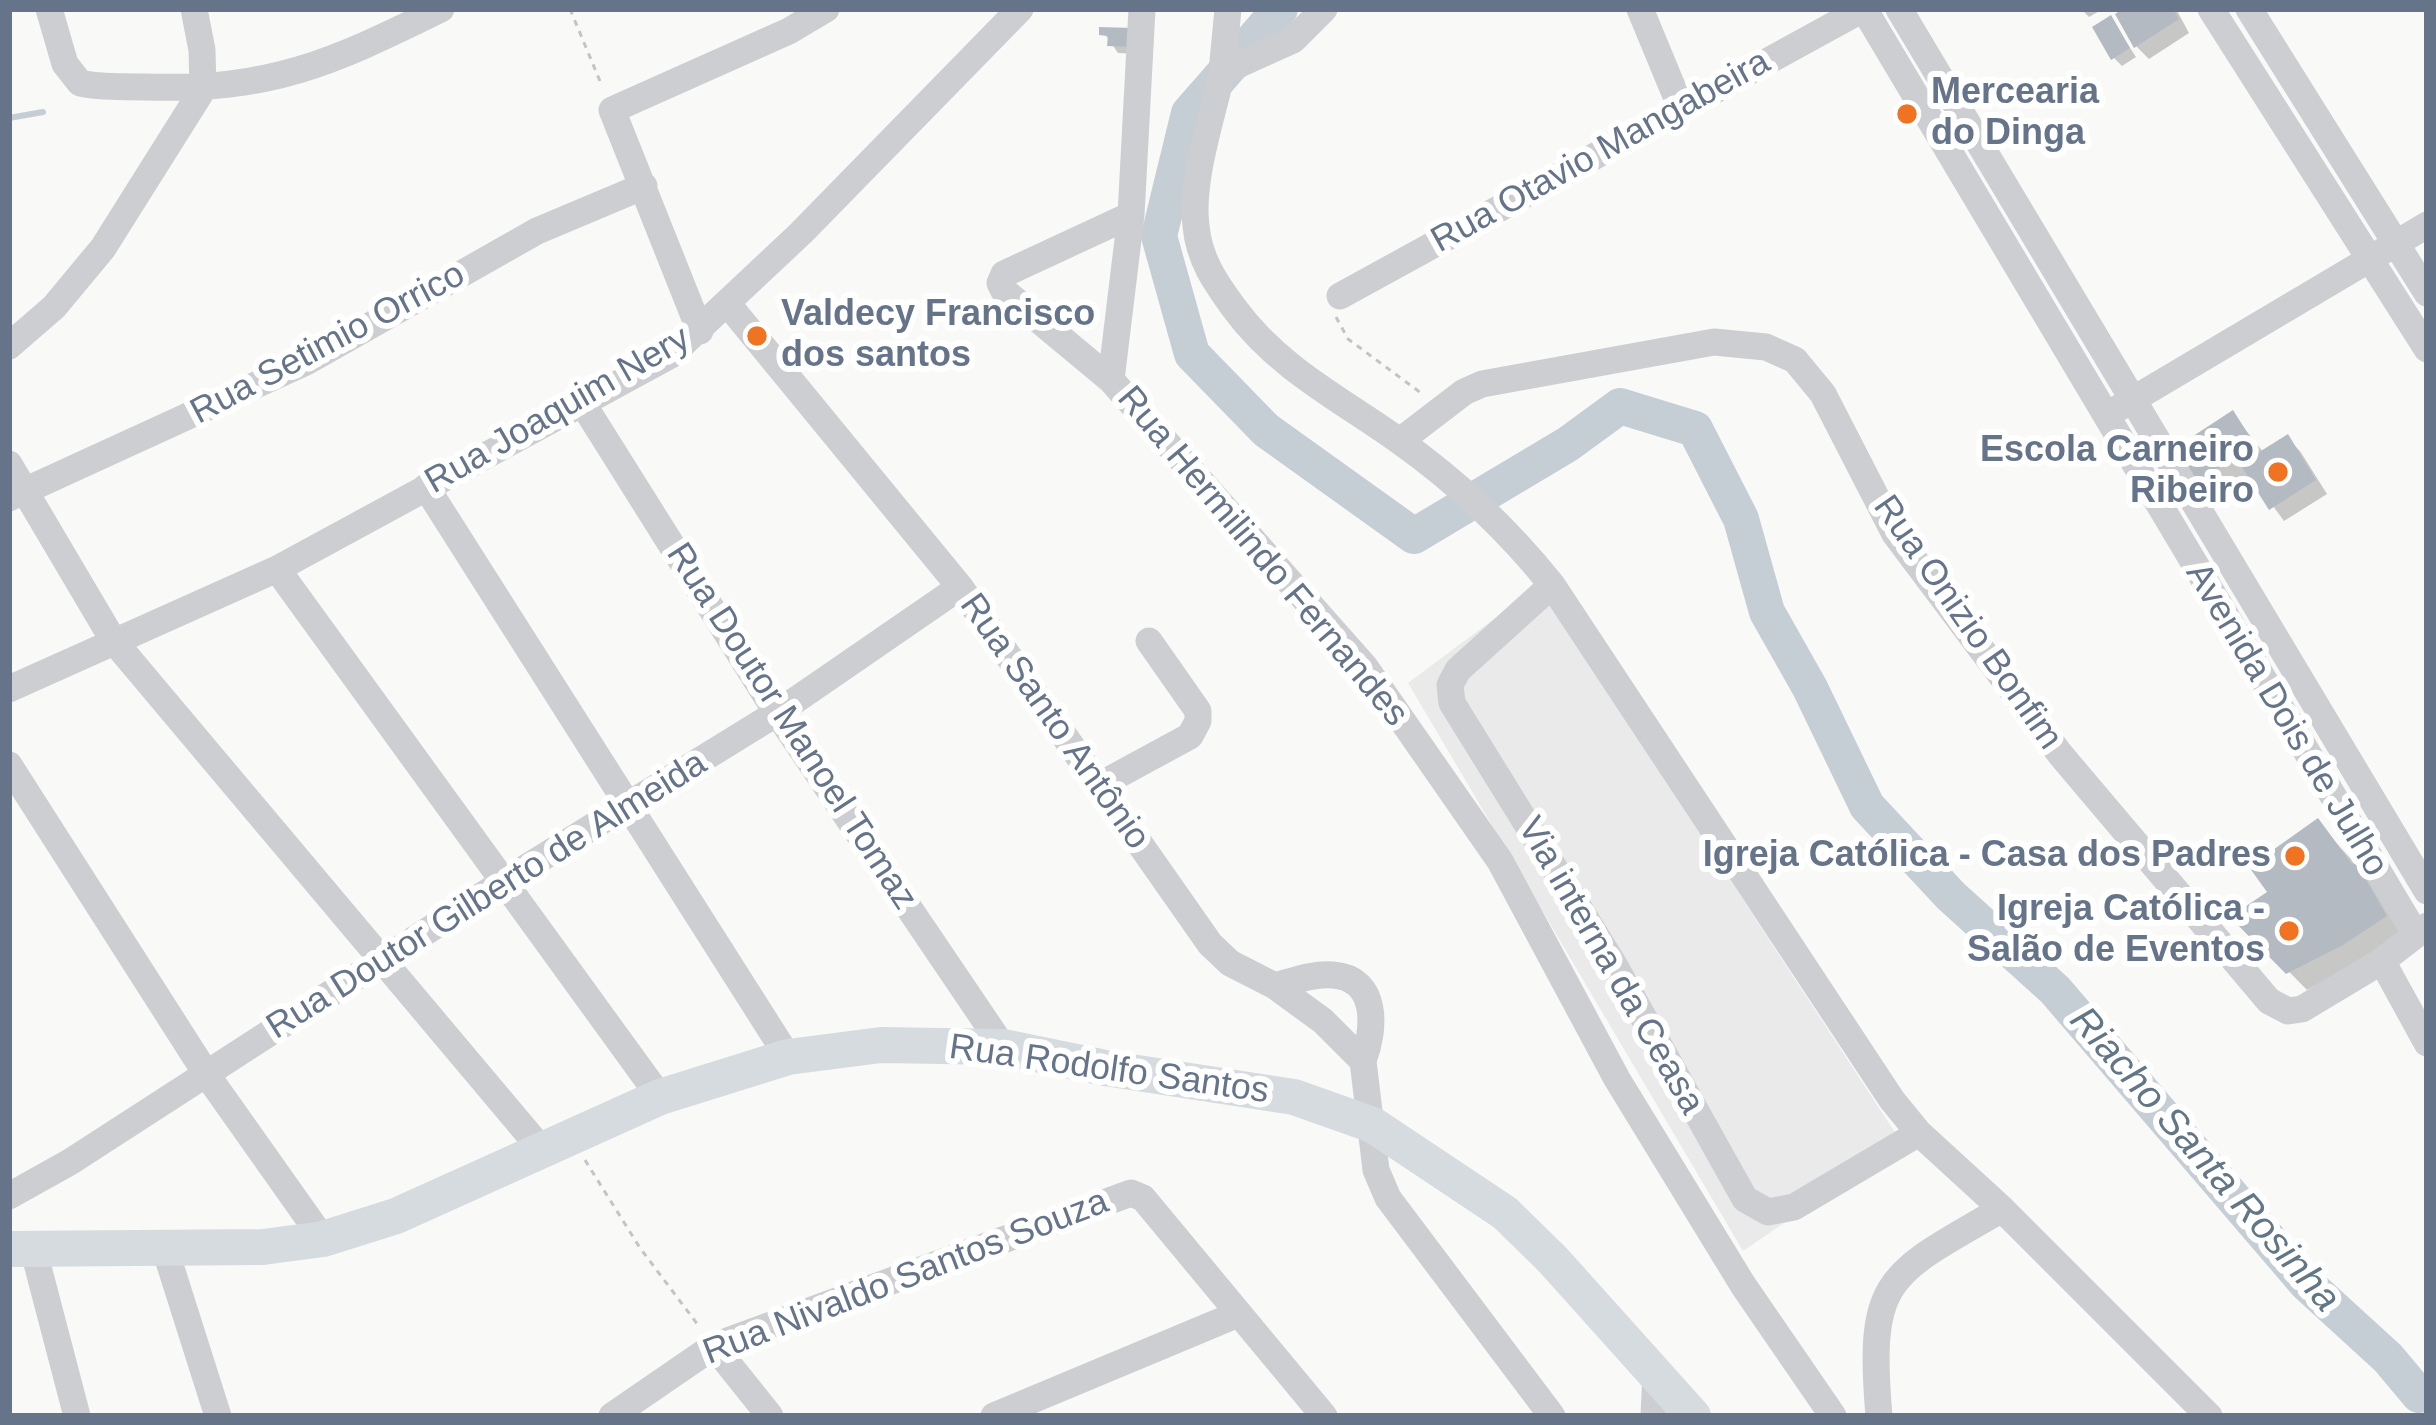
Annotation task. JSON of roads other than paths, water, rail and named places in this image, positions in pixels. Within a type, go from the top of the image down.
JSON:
[{"type":"main road","name":"Rua Rodolfo Santos","points":[[21,1249],[263,1247],[323,1239],[396,1216],[660,1097],[788,1058],[880,1045],[1003,1047],[1105,1068],[1274,1092],[1373,1125],[1505,1213],[1694,1416]]},
{"type":"street","points":[[49,9],[74,79],[86,85],[202,89],[305,71],[440,9]]},
{"type":"street","points":[[9,346],[54,307],[104,248],[202,89],[202,50],[194,9]]},
{"type":"street","points":[[700,331],[611,110],[789,31],[826,9]]},
{"type":"street","name":"Rua Joaquim Nery","points":[[9,689],[277,568],[671,355],[896,139],[1020,9]]},
{"type":"street","points":[[1112,380],[1131,215],[1142,9]]},
{"type":"street","points":[[1222,72],[1293,40],[1324,9]]},
{"type":"street","points":[[1640,9],[1681,109]]},
{"type":"street","name":"Rua Otavio Mangabeira","points":[[1340,296],[1863,9]]},
{"type":"street","name":"Avenida Dois de Julho","points":[[1863,9],[2104,417],[2421,930]]},
{"type":"street","name":"Avenida Dois de Julho","points":[[1900,9],[2427,891]]},
{"type":"street","points":[[2211,9],[2427,349]]},
{"type":"street","points":[[2249,9],[2427,293]]},
{"type":"street","points":[[1227,16],[1222,72],[1196,194],[1201,254],[1215,284],[1250,332],[1315,386],[1400,441],[1474,501],[1525,551],[1552,585],[1850,1040],[1919,1133],[2209,1416]]},
{"type":"street","points":[[2242,58],[2268,40]]},
{"type":"street","name":"Rua Setimio Orrico","points":[[18,494],[244,393],[537,231],[644,186]]},
{"type":"street","points":[[1984,213],[2010,195]]},
{"type":"street","name":"Rua Hermilindo Fernandes","points":[[1131,215],[1014,268],[1000,283],[1013,303],[1112,380],[1365,667],[1500,861],[1640,1117],[1743,1286],[1832,1416]]},
{"type":"street","points":[[2104,417],[2427,225]]},
{"type":"street","name":"Rua Santo Antônio","points":[[728,303],[960,587],[1210,944],[1230,963],[1275,986],[1323,1021],[1364,1061]]},
{"type":"street","name":"Rua Onizio Bonfim","points":[[1400,441],[1482,384],[1714,342],[1766,347],[1795,360],[1823,394],[1895,534],[2060,754],[2269,1001],[2288,1011],[2302,1009],[2382,961]]},
{"type":"street","name":"Rua Doutor Manoel Tomaz","points":[[583,404],[777,713],[1003,1047]]},
{"type":"street","points":[[9,464],[18,494],[113,640],[385,960],[556,1143]]},
{"type":"street","points":[[426,487],[788,1058]]},
{"type":"street","points":[[277,568],[660,1097]]},
{"type":"street","name":"Via interna da Ceasa","points":[[1552,585],[1458,670],[1449,692],[1612,963],[1745,1199],[1768,1212],[1794,1207],[1919,1133]]},
{"type":"street","name":"Rua Doutor Gilberto de Almeida","points":[[9,1196],[777,713],[960,587]]},
{"type":"street","points":[[1098,786],[1190,736],[1198,721],[1198,711],[1149,641]]},
{"type":"street","points":[[9,765],[207,1075],[323,1239]]},
{"type":"street","points":[[2421,930],[2382,961],[2427,1043]]},
{"type":"street","points":[[1275,986],[1319,975],[1356,983],[1370,1005],[1373,1022],[1364,1061],[1376,1170],[1388,1198],[1552,1416]]},
{"type":"street","name":"Rua Nivaldo Santos Souza","points":[[612,1416],[714,1346],[1122,1194],[1143,1198],[1238,1313]]},
{"type":"street","points":[[1879,1416],[1878,1309],[1891,1283],[1928,1252],[2002,1209]]},
{"type":"street","points":[[164,1246],[218,1416]]},
{"type":"street","points":[[21,1249],[77,1416]]},
{"type":"street","points":[[994,1416],[1238,1313],[1324,1416]]},
{"type":"street","points":[[714,1346],[770,1416]]},
{"type":"street","points":[[1654,1416],[1656,1373]]},
{"type":"waterway","name":"Riacho Santa Rosinha","points":[[1280,9],[1189,113],[1159,236],[1192,354],[1266,430],[1414,536],[1568,444],[1620,406],[1695,429],[1741,519],[1767,612],[1867,806],[1951,896],[2055,990],[2307,1284],[2388,1358],[2419,1395]]},
{"type":"waterway","points":[[9,118],[43,112]]},
{"type":"place","name":"Mercearia do Dinga","points":[[1907,114]]},
{"type":"place","name":"Valdecy Francisco dos santos","points":[[757,336]]},
{"type":"place","name":"Escola Carneiro Ribeiro","points":[[2278,472]]},
{"type":"place","name":"Igreja Católica - Casa dos Padres","points":[[2295,856]]},
{"type":"place","name":"Igreja Católica - Salão de Eventos","points":[[2289,931]]}]
